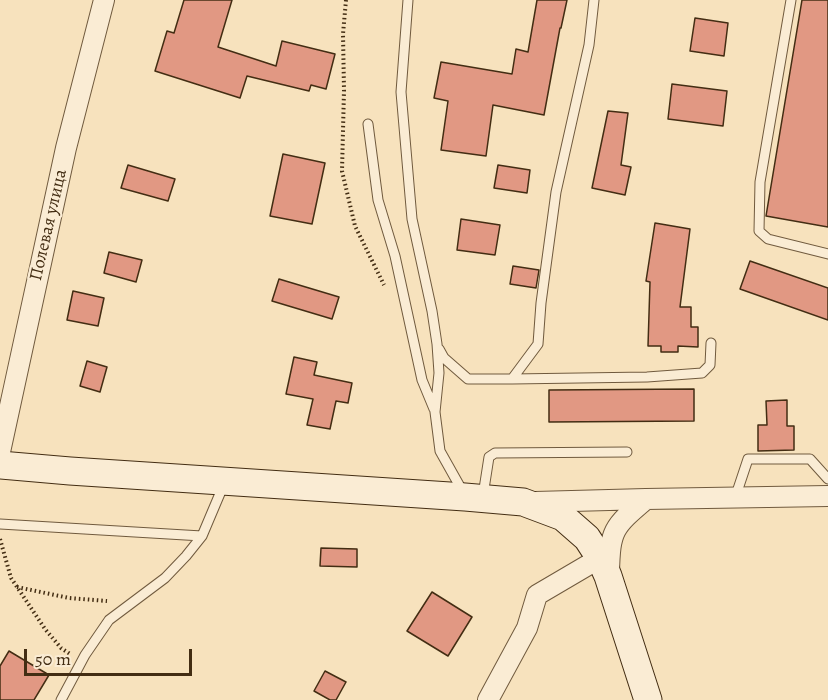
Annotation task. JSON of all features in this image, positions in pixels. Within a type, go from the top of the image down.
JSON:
[{"type":"main road","points":[[0,465],[225,482],[475,493],[523,502],[563,517],[587,537],[604,567],[648,700]]},
{"type":"street","name":"Полевая улица","points":[[0,452],[63,160],[104,0]]},
{"type":"street","points":[[523,502],[828,496]]},
{"type":"street","points":[[488,700],[526,628],[537,595],[604,567],[615,528],[645,499]]},
{"type":"lane","points":[[408,0],[401,92],[412,219],[437,344],[439,373],[435,412],[440,451],[475,493],[489,457],[495,453],[627,452]]},
{"type":"lane","points":[[512,379],[538,344],[556,192],[590,45],[594,0]]},
{"type":"lane","points":[[792,0],[760,182],[759,231],[768,239],[828,254]]},
{"type":"lane","points":[[368,124],[378,200],[395,256],[422,380],[435,412]]},
{"type":"lane","points":[[437,344],[444,358],[468,379],[512,379],[647,377],[702,373],[710,365],[711,343]]},
{"type":"lane","points":[[735,498],[748,459],[810,459],[828,479]]},
{"type":"lane","points":[[61,700],[82,661],[109,620],[165,578],[202,536],[225,482]]},
{"type":"lane","points":[[0,524],[202,536]]},
{"type":"path","points":[[0,539],[11,578],[16,586],[45,629],[62,648],[82,661]]},
{"type":"path","points":[[16,586],[69,598],[110,601]]},
{"type":"building","points":[[184,0],[232,0],[218,47],[276,66],[282,41],[335,54],[326,89],[311,85],[309,91],[247,76],[240,98],[155,71],[167,31],[174,33]]},
{"type":"building","points":[[537,0],[567,0],[544,115],[493,105],[486,156],[441,150],[448,101],[434,98],[441,62],[512,74],[516,49],[528,52]]},
{"type":"building","points":[[802,0],[828,0],[828,227],[766,216]]},
{"type":"building","points":[[695,18],[728,23],[724,56],[690,51]]},
{"type":"building","points":[[672,84],[727,91],[723,126],[668,119]]},
{"type":"building","points":[[608,111],[628,113],[621,165],[631,167],[625,195],[592,188]]},
{"type":"building","points":[[283,154],[325,163],[312,224],[270,216]]},
{"type":"building","points":[[128,165],[175,179],[168,201],[121,188]]},
{"type":"building","points":[[498,165],[530,170],[527,193],[494,188]]},
{"type":"building","points":[[461,219],[500,225],[495,255],[457,250]]},
{"type":"building","points":[[655,223],[690,229],[680,307],[691,307],[691,327],[698,327],[698,347],[678,346],[678,352],[661,352],[661,346],[648,346],[650,282],[646,281]]},
{"type":"building","points":[[109,252],[142,260],[136,282],[104,273]]},
{"type":"building","points":[[750,261],[828,288],[828,320],[740,289]]},
{"type":"building","points":[[513,266],[539,270],[536,288],[510,284]]},
{"type":"building","points":[[279,279],[339,297],[332,319],[272,301]]},
{"type":"building","points":[[73,291],[104,298],[98,326],[67,320]]},
{"type":"building","points":[[294,357],[317,362],[314,375],[352,383],[348,403],[336,401],[330,429],[307,425],[313,399],[286,394]]},
{"type":"building","points":[[87,361],[107,367],[100,392],[80,386]]},
{"type":"building","points":[[694,389],[694,421],[549,422],[549,390]]},
{"type":"building","points":[[787,400],[787,426],[794,426],[794,450],[758,451],[758,425],[767,425],[766,401]]},
{"type":"building","points":[[321,548],[357,549],[357,567],[320,566]]},
{"type":"building","points":[[432,592],[472,617],[448,656],[407,631]]},
{"type":"building","points":[[9,651],[49,675],[34,700],[0,700],[0,666]]},
{"type":"building","points":[[325,671],[346,682],[336,700],[330,700],[314,691]]}]
